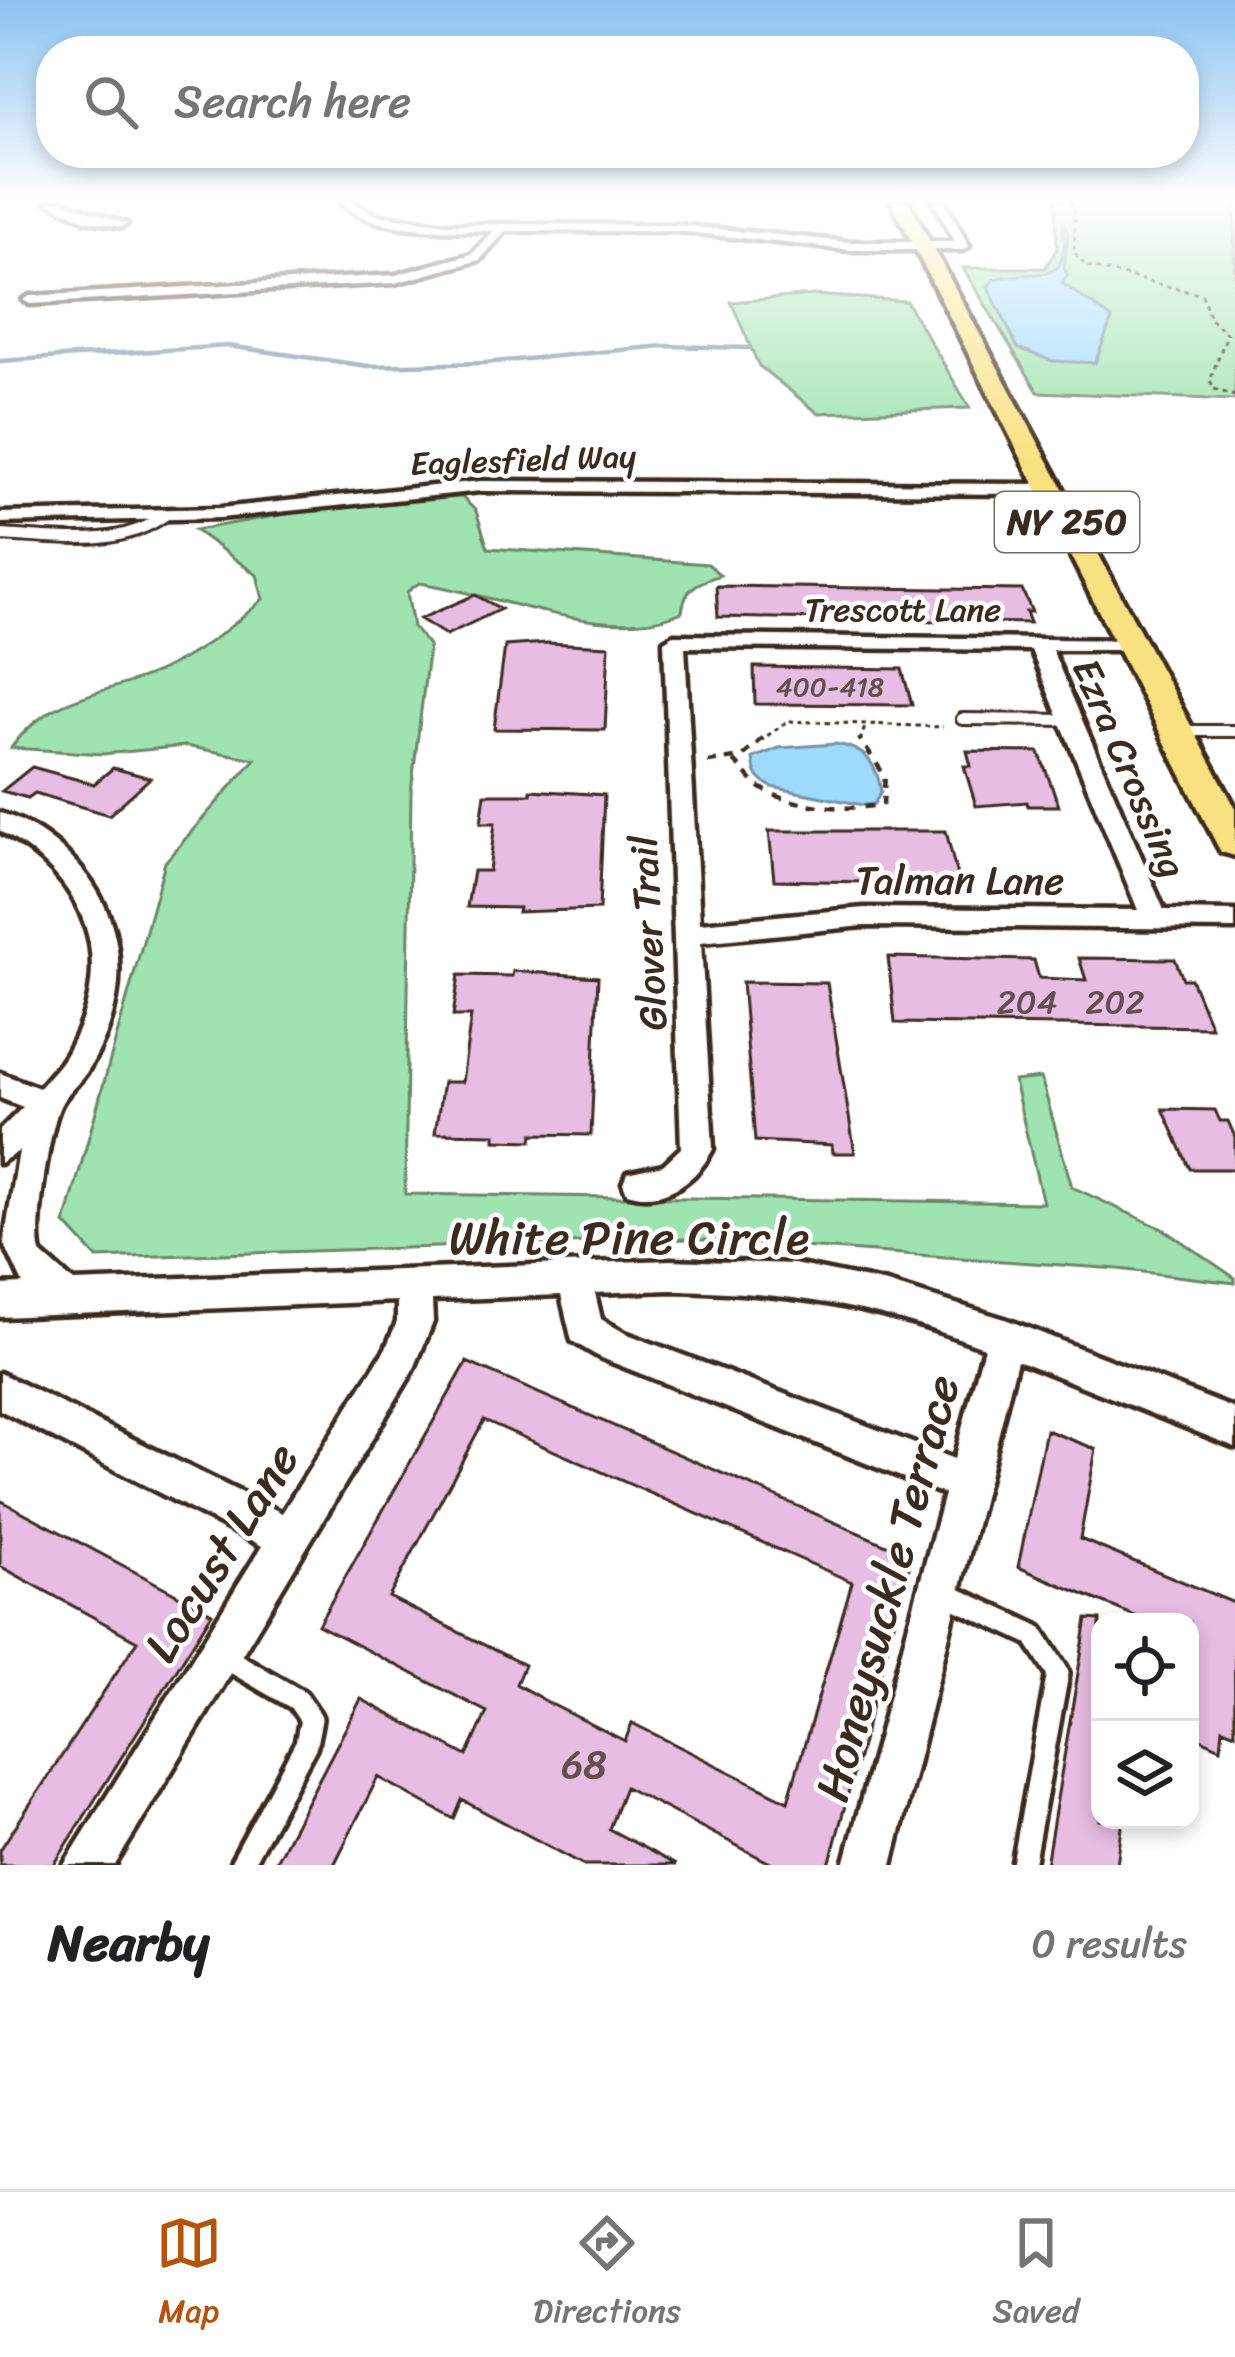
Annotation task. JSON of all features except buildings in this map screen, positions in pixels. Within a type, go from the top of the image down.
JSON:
[{"type":"main road","name":"NY 250","points":[[943,288],[1235,843]]},
{"type":"street","points":[[30,300],[252,288]]},
{"type":"street","name":"Eaglesfield Way","points":[[0,518],[164,516],[481,486],[1048,489]]},
{"type":"street","name":"Trescott Lane","points":[[674,641],[1132,644]]},
{"type":"street","name":"Glover Trail","points":[[639,1183],[672,1176],[690,1166],[698,1149],[674,641]]},
{"type":"street","name":"Ezra Crossing","points":[[1039,644],[1155,920]]},
{"type":"street","points":[[0,821],[36,839],[84,890],[107,936],[108,976],[79,1060],[0,1150]]},
{"type":"street","name":"Talman Lane","points":[[687,934],[865,917],[1235,920]]},
{"type":"street","points":[[0,1085],[46,1103]]},
{"type":"street","points":[[46,1103],[19,1226],[21,1253],[32,1273],[70,1298]]},
{"type":"street","name":"White Pine Circle","points":[[0,1300],[758,1276],[832,1285],[1005,1336],[1235,1428]]},
{"type":"street","points":[[574,1279],[585,1330],[612,1346],[966,1483]]},
{"type":"street","name":"Locust Lane","points":[[88,1865],[400,1359],[415,1322],[414,1284]]},
{"type":"street","name":"Honeysuckle Terrace","points":[[868,1865],[1005,1336]]},
{"type":"street","points":[[0,1391],[289,1538]]},
{"type":"lane","points":[[0,535],[140,533],[164,516]]},
{"type":"lane","points":[[961,723],[1072,720]]},
{"type":"lane","points":[[1176,731],[1235,731]]},
{"type":"lane","points":[[936,1589],[1034,1635],[1058,1672],[1023,1865]]},
{"type":"lane","points":[[218,1654],[298,1700],[311,1719],[306,1744],[241,1865]]},
{"type":"path","points":[[1174,288],[1202,295],[1210,319],[1227,334],[1210,380],[1214,389],[1235,396]]},
{"type":"path","points":[[679,762],[734,761],[757,750],[767,731],[780,723],[865,727],[961,723]]},
{"type":"path","points":[[734,761],[765,790],[846,808],[875,808],[883,804],[887,790],[882,764],[858,739],[865,727]]},
{"type":"green space","points":[[975,288],[1235,288],[1235,400],[1038,392]]},
{"type":"green space","points":[[813,295],[906,301],[970,408],[818,413],[759,366],[731,302]]},
{"type":"green space","points":[[462,497],[476,511],[488,548],[708,564],[720,575],[694,587],[682,612],[653,621],[621,623],[552,614],[419,583],[407,592],[413,627],[429,646],[411,792],[405,1194],[1043,1203],[1014,1081],[1041,1078],[1072,1187],[1165,1230],[1235,1278],[1235,1283],[1118,1269],[688,1239],[97,1258],[65,1223],[165,862],[255,759],[185,746],[103,754],[11,748],[44,715],[177,662],[263,599],[257,575],[195,530],[309,510]]},
{"type":"water","points":[[989,288],[1069,288],[1112,319],[1095,363],[1052,361],[1018,348]]},
{"type":"water","points":[[835,744],[862,753],[873,765],[881,792],[874,804],[772,787],[756,772],[753,758],[779,748]]},
{"type":"waterway","points":[[0,361],[228,346],[368,366],[484,363],[663,346],[750,348]]}]
